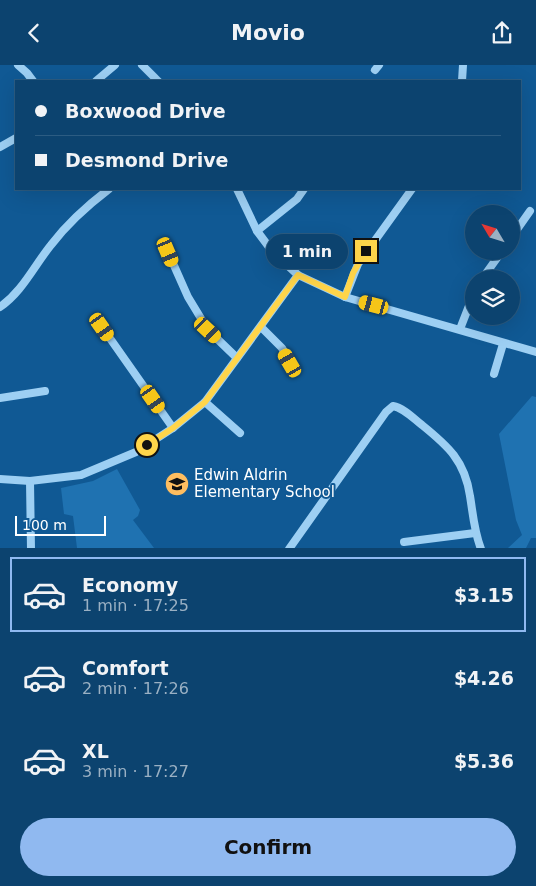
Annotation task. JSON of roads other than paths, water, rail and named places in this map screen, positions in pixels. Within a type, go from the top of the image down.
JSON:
[{"type":"street","points":[[18,65],[32,80]]},
{"type":"street","points":[[97,80],[115,65]]},
{"type":"street","points":[[142,65],[157,80]]},
{"type":"street","points":[[462,80],[463,65]]},
{"type":"street","points":[[0,147],[15,140]]},
{"type":"street","points":[[0,307],[11,299],[52,243],[89,205],[108,190]]},
{"type":"street","points":[[237,190],[257,231],[272,251],[298,275],[345,297],[536,352]]},
{"type":"street","points":[[257,231],[297,199],[303,190]]},
{"type":"street","points":[[345,297],[358,264],[411,190]]},
{"type":"street","points":[[520,225],[530,211]]},
{"type":"street","points":[[168,252],[188,297],[208,330],[237,358]]},
{"type":"street","points":[[0,479],[30,481],[81,475],[136,452],[173,428],[205,402],[298,275]]},
{"type":"street","points":[[460,329],[465,316]]},
{"type":"street","points":[[102,327],[173,428]]},
{"type":"street","points":[[261,327],[282,347],[290,363]]},
{"type":"street","points":[[494,375],[504,344]]},
{"type":"street","points":[[0,398],[44,391]]},
{"type":"street","points":[[205,402],[240,433]]},
{"type":"street","points":[[290,548],[386,412],[393,406],[402,409],[443,441],[459,461],[464,470],[470,495],[475,533],[481,548]]},
{"type":"street","points":[[30,481],[30,548]]},
{"type":"street","points":[[404,542],[475,533]]},
{"type":"place","name":"Edwin Aldrin Elementary School","points":[[177,484]]}]
